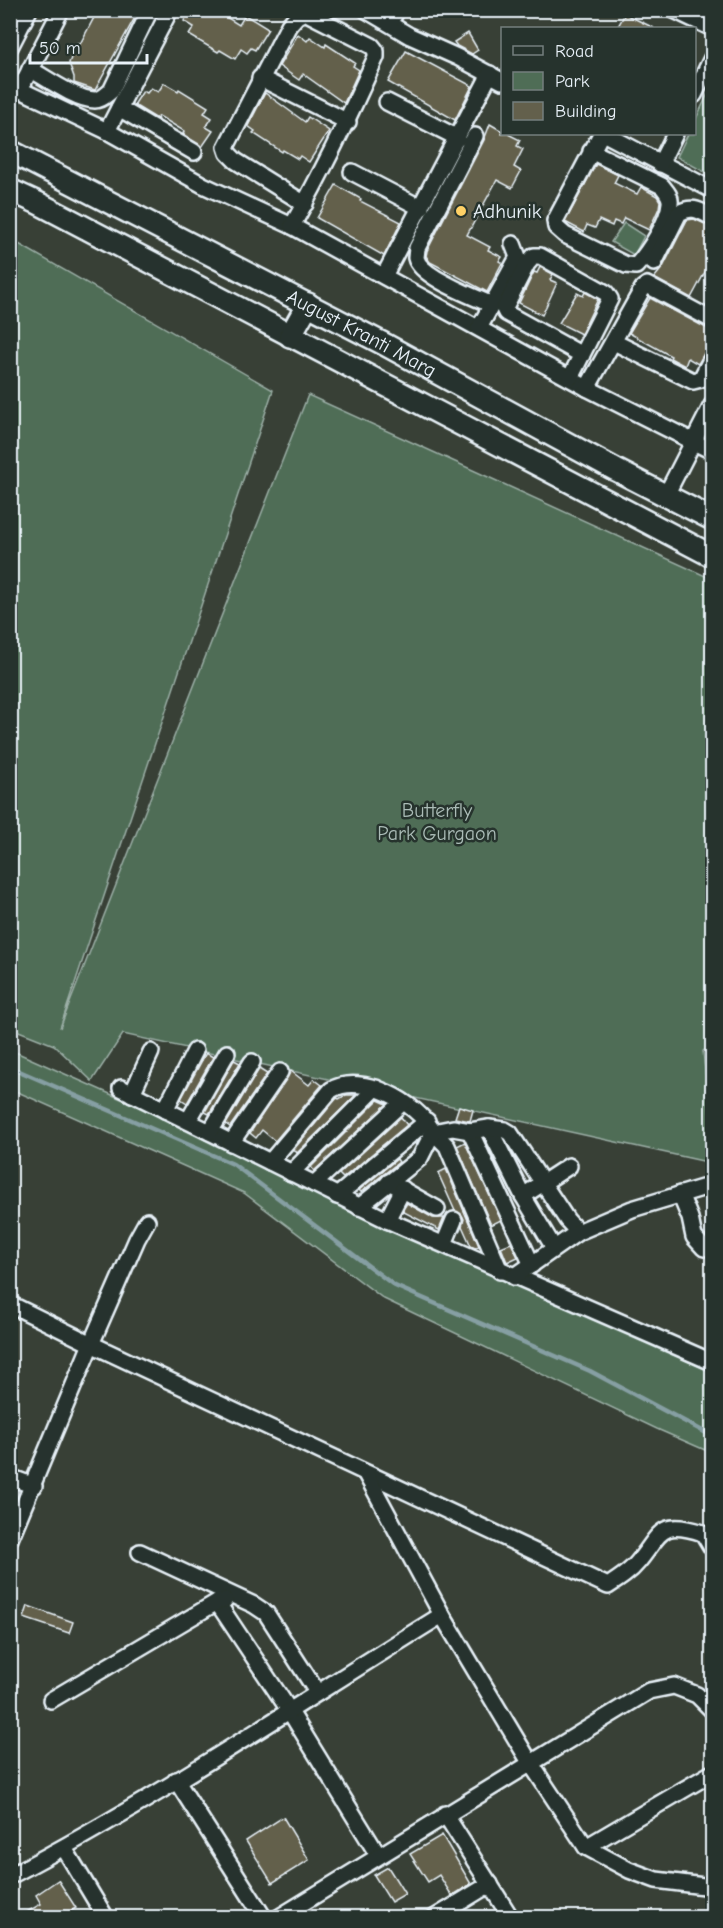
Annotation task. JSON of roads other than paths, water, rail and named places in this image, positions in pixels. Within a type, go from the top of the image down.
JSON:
[{"type":"main road","name":"August Kranti Marg","points":[[10,151],[308,304],[712,519]]},
{"type":"main road","name":"August Kranti Marg","points":[[10,190],[712,556]]},
{"type":"main road","points":[[290,336],[308,304]]},
{"type":"street","points":[[10,47],[29,10]]},
{"type":"street","points":[[61,10],[30,69],[15,87],[106,131],[203,185],[292,226],[588,388],[712,451]]},
{"type":"street","points":[[30,69],[83,97],[101,99],[111,90],[150,10]]},
{"type":"street","points":[[106,131],[170,10]]},
{"type":"street","points":[[366,10],[393,17],[410,36],[496,77],[458,138],[384,276]]},
{"type":"street","points":[[674,10],[708,21]]},
{"type":"street","points":[[292,226],[304,204],[348,122],[376,57],[376,51],[372,46],[304,12],[289,25],[226,147],[228,153],[236,161],[304,204]]},
{"type":"street","points":[[696,91],[712,58]]},
{"type":"street","points":[[260,78],[348,122]]},
{"type":"street","points":[[387,102],[458,138]]},
{"type":"street","points":[[119,108],[194,152]]},
{"type":"street","points":[[591,151],[662,186],[669,195],[670,204],[665,220],[653,244],[636,266],[626,265],[565,236],[555,227],[555,220],[591,151],[602,135]]},
{"type":"street","points":[[605,135],[712,190]]},
{"type":"street","points":[[660,164],[674,135]]},
{"type":"street","points":[[475,136],[417,248],[416,257],[421,267],[434,278],[492,305]]},
{"type":"street","points":[[352,172],[421,208]]},
{"type":"street","points":[[654,263],[680,213],[687,208],[695,209],[712,217]]},
{"type":"street","points":[[479,328],[518,257],[513,244]]},
{"type":"street","points":[[570,378],[608,306],[610,299],[606,293],[540,256],[534,256],[527,264],[504,309],[507,313],[582,355]]},
{"type":"street","points":[[588,388],[643,288],[647,285],[712,320]]},
{"type":"street","points":[[614,342],[693,381],[701,379],[712,358]]},
{"type":"street","points":[[666,495],[712,405]]},
{"type":"street","points":[[165,1110],[195,1051]]},
{"type":"street","points":[[151,1052],[127,1091],[387,1220],[712,1362]]},
{"type":"street","points":[[188,1122],[227,1053]]},
{"type":"street","points":[[210,1132],[252,1062]]},
{"type":"street","points":[[231,1143],[280,1072]]},
{"type":"street","points":[[270,1162],[331,1090],[342,1084],[376,1088],[403,1102],[430,1126],[447,1146],[507,1274]]},
{"type":"street","points":[[291,1173],[376,1088]]},
{"type":"street","points":[[314,1185],[403,1102]]},
{"type":"street","points":[[359,1207],[396,1186],[420,1158],[430,1126]]},
{"type":"street","points":[[337,1196],[430,1126],[470,1131],[489,1128],[505,1130],[510,1133],[567,1220],[578,1232]]},
{"type":"street","points":[[489,1128],[523,1196],[555,1248]]},
{"type":"street","points":[[470,1131],[532,1265]]},
{"type":"street","points":[[523,1196],[569,1166]]},
{"type":"street","points":[[507,1274],[532,1265],[578,1232],[632,1209],[712,1185]]},
{"type":"street","points":[[396,1186],[437,1209]]},
{"type":"street","points":[[387,1220],[396,1186]]},
{"type":"street","points":[[680,1194],[690,1218],[694,1237],[704,1248]]},
{"type":"street","points":[[444,1244],[454,1220]]},
{"type":"street","points":[[10,1539],[34,1486],[91,1344],[147,1221]]},
{"type":"street","points":[[10,1304],[366,1474],[608,1586],[623,1577],[638,1563],[651,1542],[664,1529],[686,1527],[703,1533],[712,1548]]},
{"type":"street","points":[[366,1474],[442,1615],[531,1764],[586,1847],[629,1870],[656,1880],[712,1887]]},
{"type":"street","points":[[10,1478],[34,1486]]},
{"type":"street","points":[[140,1552],[254,1605],[266,1613],[317,1692]]},
{"type":"street","points":[[51,1700],[217,1602],[235,1597]]},
{"type":"street","points":[[217,1602],[289,1710],[378,1855]]},
{"type":"street","points":[[10,1876],[64,1848],[442,1615]]},
{"type":"street","points":[[278,1917],[649,1691],[674,1686],[697,1695],[712,1710]]},
{"type":"street","points":[[586,1847],[712,1773]]},
{"type":"street","points":[[176,1780],[264,1917]]},
{"type":"street","points":[[445,1814],[511,1917]]},
{"type":"street","points":[[64,1848],[101,1916]]},
{"type":"street","points":[[434,1917],[490,1884]]},
{"type":"waterway","points":[[10,1067],[233,1164],[395,1286],[590,1371],[712,1436]]},
{"type":"place","name":"Adhunik","points":[[461,211]]},
{"type":"park label","name":"Butterfly Park Gurgaon","points":[[437,822]]}]
